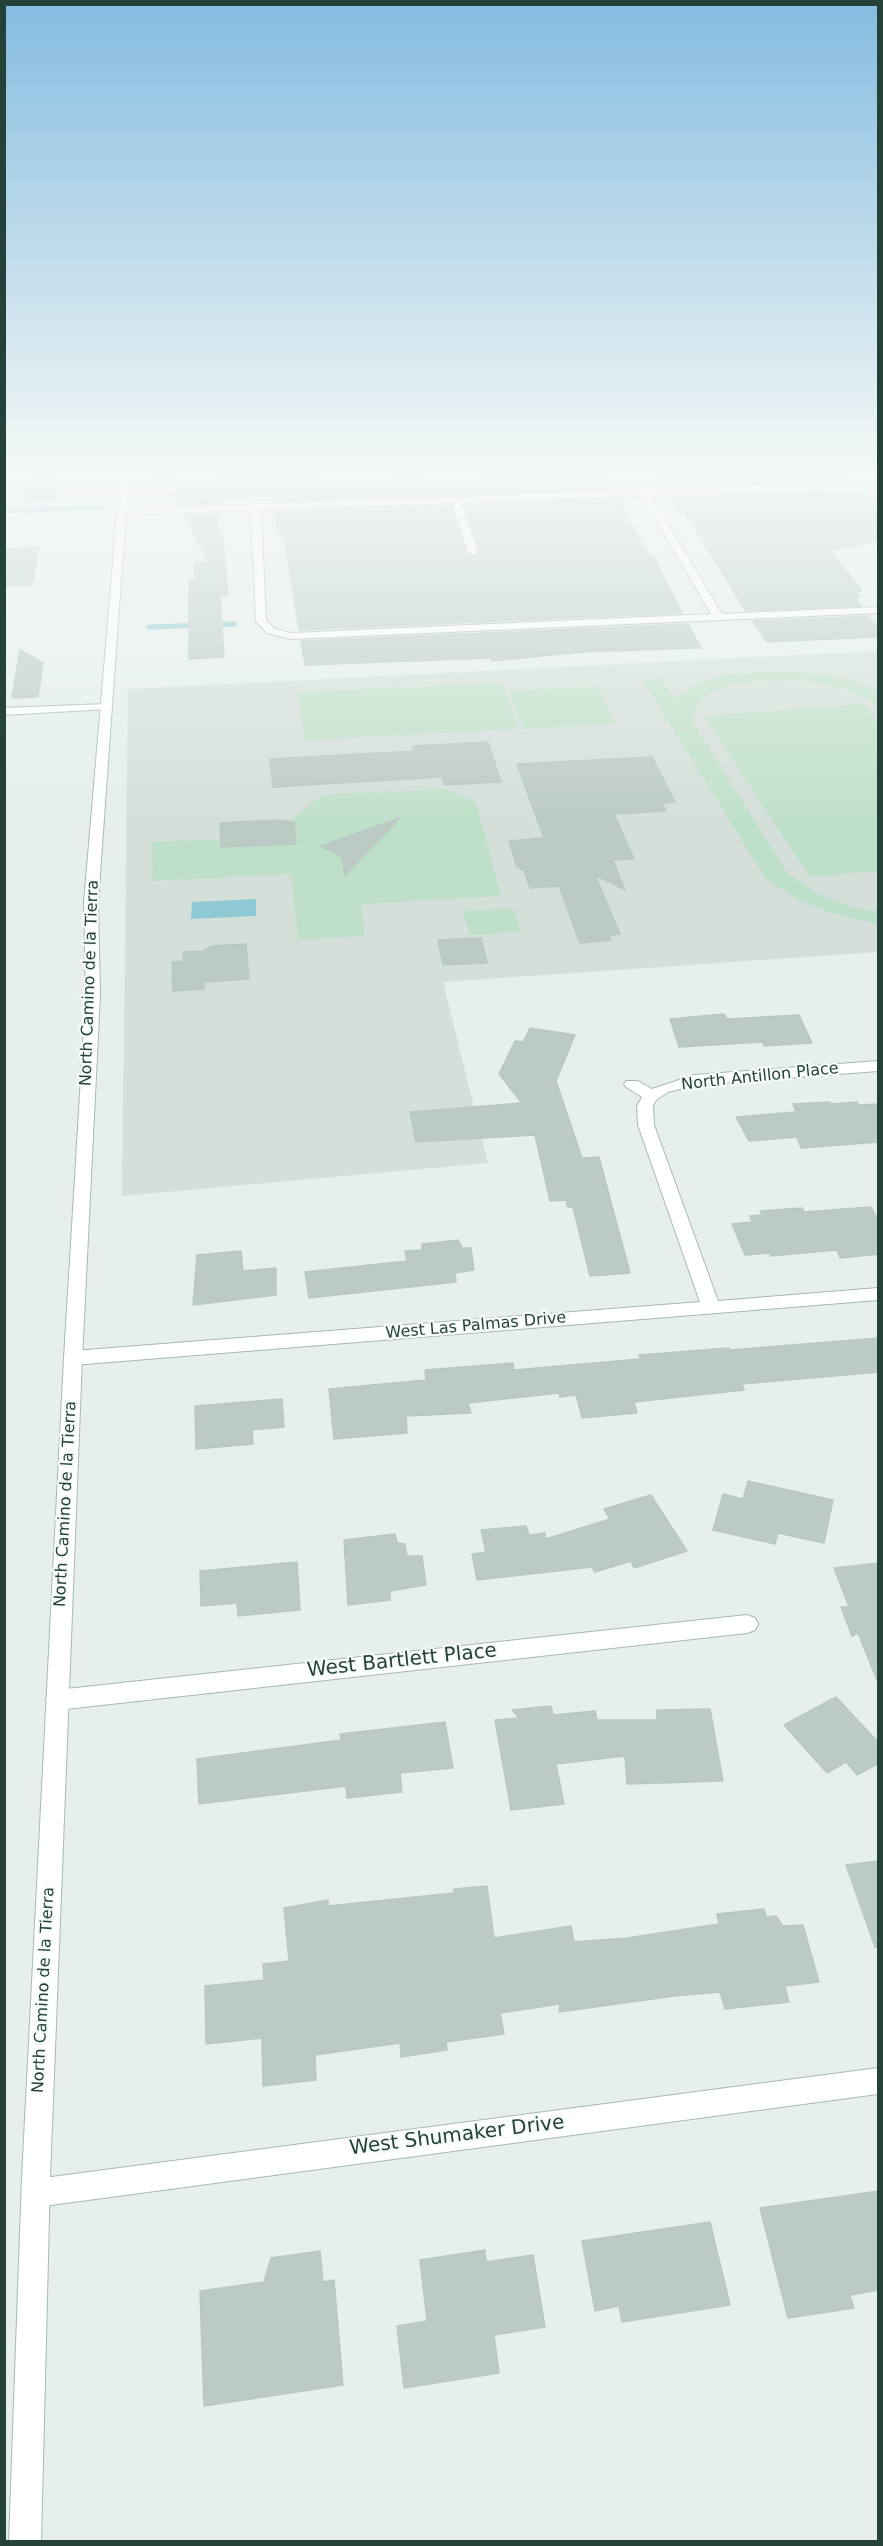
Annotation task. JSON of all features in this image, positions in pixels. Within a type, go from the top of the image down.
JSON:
[{"type":"street","name":"North Camino de la Tierra","points":[[25,2541],[36,2193],[57,1700],[93,995],[91,902],[116,587]]},
{"type":"street","points":[[259,587],[261,621],[269,633],[298,636],[879,610]]},
{"type":"street","points":[[700,587],[719,618]]},
{"type":"street","points":[[4,712],[105,707]]},
{"type":"street","name":"North Antillon Place","points":[[653,1096],[676,1084],[694,1080],[879,1066]]},
{"type":"street","points":[[632,1084],[653,1096],[645,1106],[646,1125],[711,1307]]},
{"type":"street","name":"West Las Palmas Drive","points":[[73,1358],[879,1294]]},
{"type":"street","name":"West Bartlett Place","points":[[57,1700],[747,1624]]},
{"type":"street","name":"West Shumaker Drive","points":[[36,2193],[879,2081]]},
{"type":"shaded area","points":[[878,651],[878,952],[443,982],[488,1163],[122,1196],[128,689]]},
{"type":"green space","points":[[754,672],[825,675],[863,684],[878,692],[878,706],[844,689],[812,682],[775,680],[734,684],[707,694],[696,707],[692,721],[787,873],[818,894],[851,907],[878,911],[878,924],[832,913],[799,900],[766,879],[642,679],[660,678],[674,699],[691,687],[722,676]]},
{"type":"green space","points":[[502,683],[518,729],[305,740],[298,692]]},
{"type":"green space","points":[[597,686],[615,724],[523,729],[509,691]]},
{"type":"green space","points":[[864,704],[878,722],[878,871],[810,877],[704,716]]},
{"type":"green space","points":[[444,789],[476,802],[501,896],[361,904],[365,936],[298,940],[291,874],[152,881],[153,842],[220,839],[221,847],[295,844],[293,819],[323,795]]},
{"type":"green space","points":[[513,908],[521,932],[470,935],[463,911]]},
{"type":"water","points":[[256,899],[256,916],[191,919],[192,902]]},
{"type":"building","points":[[189,587],[227,587],[228,596],[220,595],[224,657],[189,659]]},
{"type":"building","points":[[292,587],[669,587],[682,613],[299,630]]},
{"type":"building","points":[[731,587],[859,587],[862,591],[855,592],[860,598],[855,598],[861,606],[746,611]]},
{"type":"building","points":[[868,616],[879,628],[879,637],[767,642],[753,621]]},
{"type":"building","points":[[688,624],[701,648],[583,652],[492,661],[491,658],[305,665],[301,641]]},
{"type":"building","points":[[20,650],[43,663],[38,697],[12,698]]},
{"type":"building","points":[[488,742],[501,782],[444,785],[442,777],[273,787],[270,759],[414,751],[413,746]]},
{"type":"building","points":[[652,757],[675,802],[662,803],[666,811],[614,814],[634,859],[613,860],[625,890],[595,875],[620,934],[609,935],[611,940],[580,943],[559,886],[530,888],[524,870],[517,867],[509,841],[544,838],[517,764]]},
{"type":"building","points":[[400,818],[345,875],[342,857],[321,846]]},
{"type":"building","points":[[278,820],[294,822],[296,844],[221,847],[220,823]]},
{"type":"building","points":[[481,938],[487,963],[443,965],[438,940]]},
{"type":"building","points":[[246,944],[249,979],[204,982],[204,989],[173,991],[172,962],[184,961],[183,952],[204,951],[212,946]]},
{"type":"building","points":[[724,1014],[727,1019],[799,1015],[812,1043],[764,1046],[763,1042],[679,1047],[670,1019]]},
{"type":"building","points":[[530,1028],[575,1035],[556,1081],[582,1158],[599,1157],[630,1273],[590,1276],[573,1207],[568,1207],[566,1200],[550,1201],[535,1135],[416,1142],[410,1112],[522,1103],[499,1074],[515,1041],[523,1042]]},
{"type":"building","points":[[830,1102],[831,1104],[857,1102],[858,1105],[879,1104],[879,1142],[801,1148],[797,1137],[749,1141],[736,1117],[796,1112],[793,1104]]},
{"type":"building","points":[[871,1207],[879,1222],[879,1254],[840,1258],[837,1250],[770,1256],[771,1253],[745,1255],[732,1224],[752,1222],[750,1216],[762,1215],[760,1211],[802,1208],[804,1212]]},
{"type":"building","points":[[458,1240],[462,1248],[471,1248],[474,1270],[455,1273],[456,1282],[309,1298],[305,1272],[407,1261],[405,1251],[422,1250],[422,1244]]},
{"type":"building","points":[[241,1251],[243,1271],[276,1268],[276,1295],[193,1305],[197,1255]]},
{"type":"building","points":[[879,1338],[879,1372],[742,1384],[744,1390],[634,1402],[637,1413],[582,1418],[576,1395],[560,1397],[559,1393],[468,1403],[471,1413],[406,1416],[407,1433],[334,1439],[329,1389],[426,1380],[425,1370],[513,1363],[514,1370],[640,1359],[639,1355]]},
{"type":"building","points":[[282,1399],[284,1427],[252,1430],[253,1444],[196,1449],[195,1406]]},
{"type":"building","points":[[748,1481],[833,1500],[824,1543],[778,1533],[775,1544],[713,1530],[723,1494],[743,1499]]},
{"type":"building","points":[[651,1495],[687,1551],[634,1568],[631,1561],[595,1572],[592,1567],[477,1580],[472,1554],[486,1552],[481,1530],[526,1526],[529,1535],[545,1533],[546,1539],[610,1519],[604,1509]]},
{"type":"building","points":[[395,1534],[397,1543],[405,1544],[407,1556],[422,1556],[426,1585],[390,1591],[390,1600],[348,1605],[344,1540]]},
{"type":"building","points":[[297,1562],[300,1610],[238,1616],[237,1603],[201,1606],[200,1571]]},
{"type":"building","points":[[879,1563],[879,1680],[877,1680],[858,1633],[852,1636],[841,1607],[849,1607],[834,1568]]},
{"type":"building","points":[[836,1697],[879,1743],[879,1763],[857,1775],[846,1762],[827,1773],[784,1725]]},
{"type":"building","points":[[551,1706],[553,1715],[595,1711],[597,1720],[657,1720],[657,1710],[710,1709],[723,1781],[627,1784],[625,1756],[556,1764],[564,1804],[511,1810],[495,1720],[519,1718],[512,1710]]},
{"type":"building","points":[[445,1722],[453,1768],[400,1773],[402,1792],[347,1798],[346,1786],[199,1804],[197,1759],[341,1740],[340,1734]]},
{"type":"building","points":[[879,1861],[879,1947],[875,1947],[846,1865]]},
{"type":"building","points":[[487,1886],[494,1938],[571,1926],[574,1942],[627,1938],[719,1924],[717,1914],[764,1909],[766,1917],[776,1916],[783,1926],[803,1925],[819,1982],[785,1986],[789,2002],[725,2009],[720,1992],[559,2012],[560,2004],[500,2013],[504,2034],[446,2042],[447,2050],[401,2057],[400,2043],[315,2055],[316,2080],[263,2086],[262,2038],[206,2044],[205,1986],[264,1980],[263,1964],[289,1961],[284,1908],[328,1900],[328,1906],[454,1893],[454,1889]]},
{"type":"building","points":[[879,2191],[879,2290],[850,2295],[854,2308],[788,2318],[760,2208]]},
{"type":"building","points":[[710,2222],[730,2305],[622,2322],[619,2306],[595,2311],[582,2241]]},
{"type":"building","points":[[485,2250],[486,2262],[533,2255],[545,2327],[494,2335],[499,2373],[404,2388],[397,2326],[427,2321],[420,2260]]},
{"type":"building","points":[[320,2251],[323,2282],[334,2280],[343,2385],[204,2406],[200,2291],[264,2282],[271,2258]]},
{"type":"waterway","points":[[149,627],[235,624]]}]
